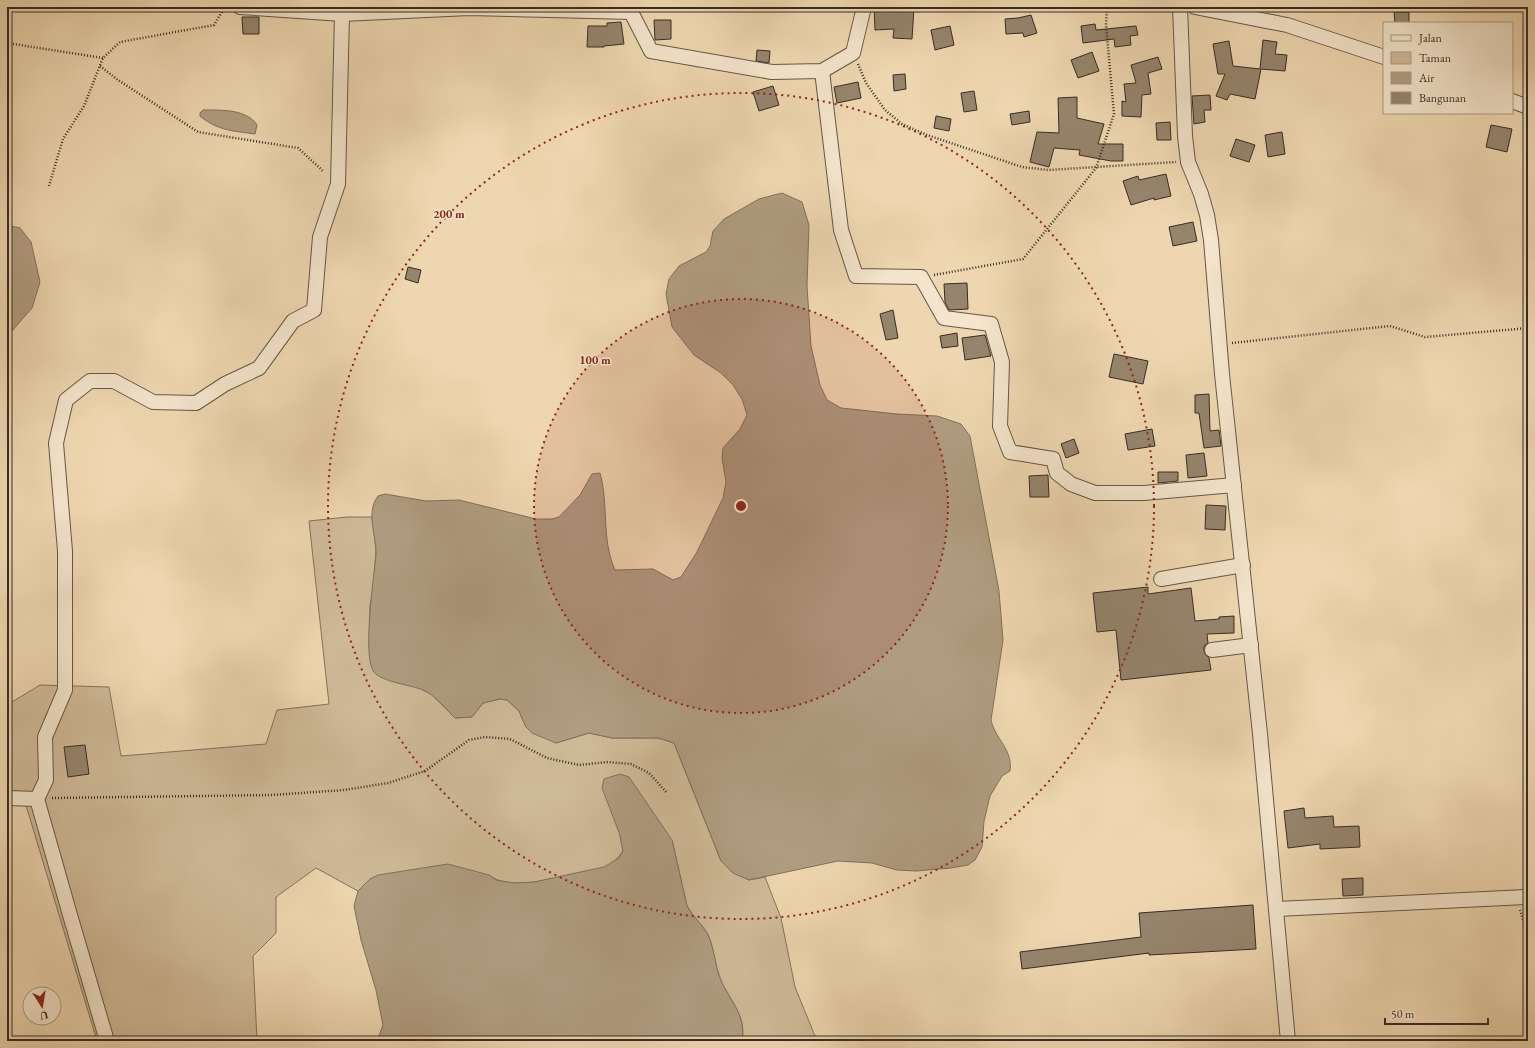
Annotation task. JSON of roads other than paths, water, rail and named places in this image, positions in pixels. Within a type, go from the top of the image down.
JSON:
[{"type":"street","points":[[240,7],[341,10],[469,7],[631,12],[651,52],[772,72],[822,71],[853,53],[864,7]]},
{"type":"street","points":[[1180,7],[1185,136],[1188,162],[1201,194],[1210,234],[1219,344],[1268,809],[1271,862],[1277,909],[1288,1041]]},
{"type":"street","points":[[1195,7],[1287,25],[1383,57]]},
{"type":"street","points":[[107,1041],[37,798],[46,780],[45,737],[65,690],[65,551],[56,443],[66,400],[90,380],[114,381],[153,402],[196,403],[225,384],[259,368],[293,321],[314,310],[320,237],[338,184],[341,10]]},
{"type":"street","points":[[822,71],[841,230],[856,276],[921,277],[944,318],[991,324],[1002,362],[1000,426],[1010,452],[1053,459],[1058,473],[1066,480],[1071,484],[1094,493],[1144,493],[1234,485]]},
{"type":"street","points":[[1513,101],[1528,106]]},
{"type":"street","points":[[1161,579],[1243,565]]},
{"type":"street","points":[[1212,650],[1251,645]]},
{"type":"street","points":[[7,798],[37,798]]},
{"type":"street","points":[[1277,909],[1522,897]]},
{"type":"water","points":[[203,110],[233,112],[247,116],[257,125],[255,134],[226,130],[213,125],[200,116],[200,113]]},
{"type":"water","points":[[782,193],[802,202],[809,225],[807,286],[811,346],[820,385],[827,400],[841,408],[897,414],[937,416],[961,424],[970,436],[999,591],[1003,640],[991,720],[996,733],[1009,756],[1010,771],[1002,776],[990,796],[984,821],[982,847],[975,860],[968,865],[916,871],[897,870],[872,863],[838,861],[749,880],[733,873],[721,861],[674,743],[658,738],[612,738],[589,733],[556,743],[532,733],[526,727],[519,711],[507,700],[500,699],[483,703],[472,717],[455,718],[432,695],[418,688],[383,678],[374,672],[371,664],[369,634],[376,555],[372,524],[372,510],[378,496],[385,494],[426,501],[459,500],[536,519],[552,519],[559,517],[580,495],[592,474],[600,473],[603,485],[606,534],[615,570],[653,569],[673,580],[681,577],[697,552],[723,498],[726,482],[722,458],[723,448],[740,429],[747,415],[742,399],[733,385],[721,373],[694,355],[672,327],[666,294],[669,279],[679,266],[706,252],[710,246],[713,231],[724,219],[759,199]]},
{"type":"water","points":[[7,225],[20,228],[31,242],[40,282],[32,308],[11,332],[7,333]]},
{"type":"water","points":[[620,774],[629,777],[672,840],[687,906],[705,929],[709,937],[722,984],[735,1006],[742,1022],[742,1041],[377,1041],[383,1025],[376,990],[361,940],[354,906],[358,891],[370,879],[378,875],[448,864],[489,875],[496,880],[514,883],[534,882],[604,867],[619,858],[623,851],[620,835],[602,788],[604,779]]}]
